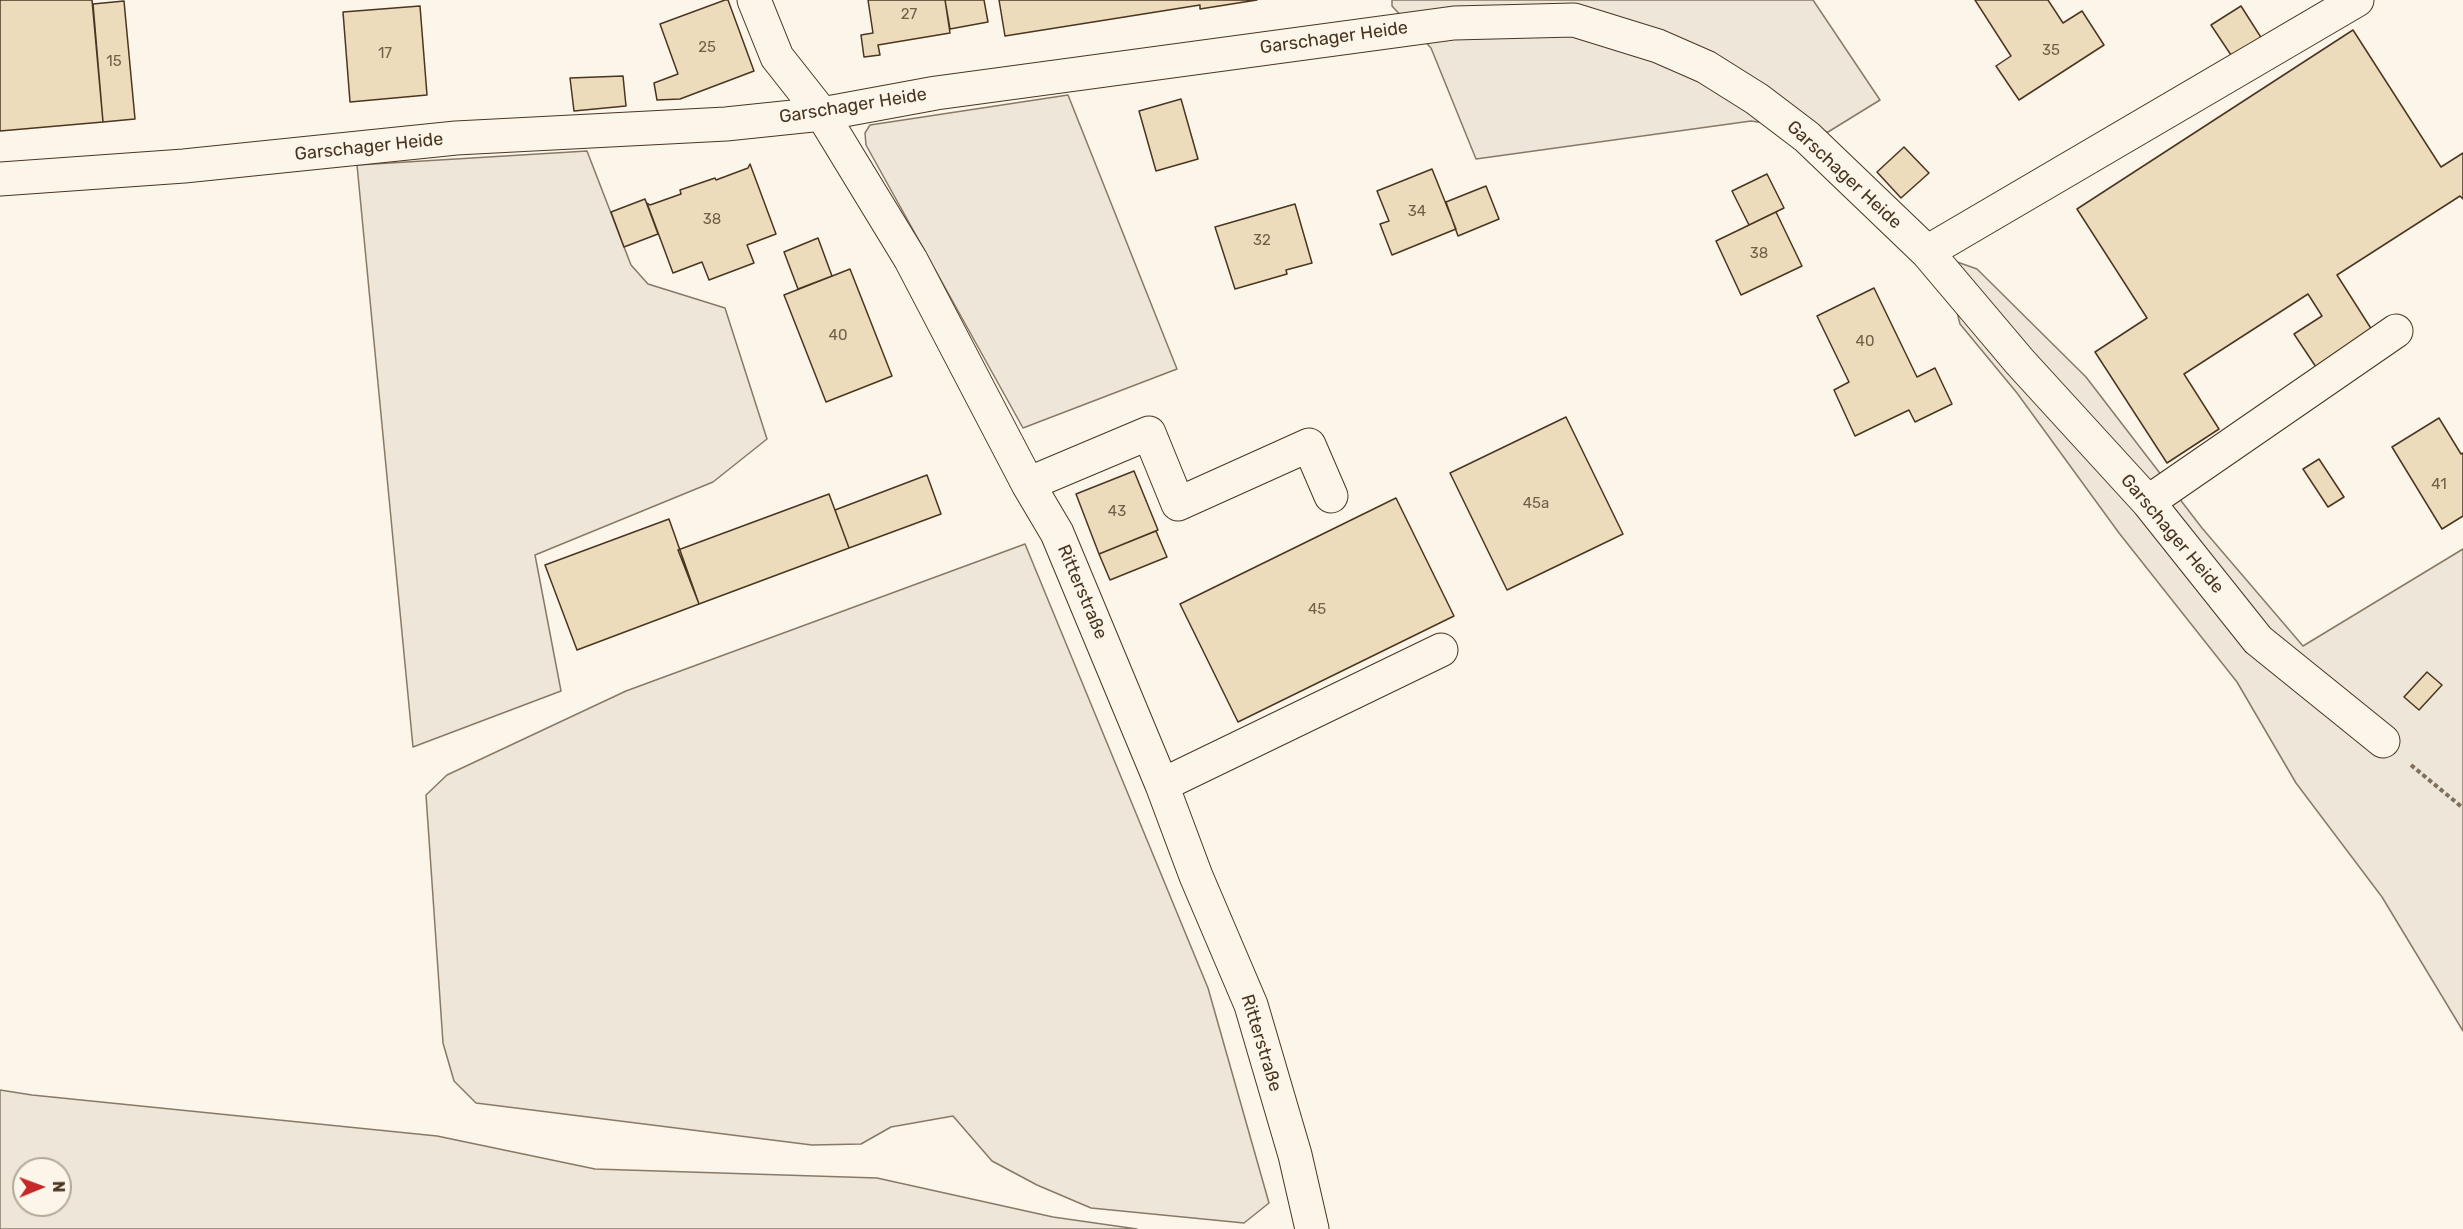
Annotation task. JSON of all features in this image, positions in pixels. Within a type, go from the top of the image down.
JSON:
[{"type":"street","name":"Ritterstraße","points":[[754,0],[777,57],[822,114],[911,260],[1028,484],[1057,532],[1162,785],[1196,876],[1251,1005],[1294,1155],[1312,1229]]},
{"type":"street","points":[[1926,252],[2358,0]]},
{"type":"street","name":"Garschager Heide","points":[[0,178],[184,166],[456,138],[726,124],[822,114],[936,93],[1454,22],[1574,20],[1658,46],[1706,67],[1757,99],[1807,137],[1926,252],[2020,362],[2148,502],[2258,640],[2383,741]]},
{"type":"street","points":[[2148,502],[2396,331]]},
{"type":"street","points":[[1028,484],[1149,433],[1178,504],[1309,445],[1332,496]]},
{"type":"street","points":[[1162,785],[1441,650]]},
{"type":"path","points":[[2383,741],[2463,808]]},
{"type":"shaded area","points":[[1392,0],[1813,0],[1880,100],[1828,132],[1751,121],[1476,159],[1431,48],[1392,6]]},
{"type":"shaded area","points":[[1068,95],[1177,369],[1023,428],[866,145],[865,133],[870,125]]},
{"type":"shaded area","points":[[587,151],[631,265],[648,284],[725,308],[767,439],[713,482],[535,555],[561,691],[413,747],[357,165]]},
{"type":"shaded area","points":[[1943,257],[1977,269],[2086,377],[2202,528],[2303,646],[2463,549],[2463,1031],[2382,897],[2296,783],[2237,682],[2119,533],[2017,393],[1960,324]]},
{"type":"shaded area","points":[[1025,544],[1208,988],[1269,1203],[1244,1223],[1091,1208],[1037,1185],[992,1161],[953,1116],[891,1127],[861,1144],[812,1145],[476,1103],[454,1081],[443,1043],[426,795],[447,775],[626,691]]},
{"type":"shaded area","points":[[0,1090],[437,1136],[595,1169],[877,1178],[1053,1217],[1137,1229],[0,1229]]},
{"type":"building","points":[[0,0],[92,0],[103,122],[0,131]]},
{"type":"building","points":[[728,0],[754,71],[680,99],[657,100],[654,83],[678,74],[660,24]]},
{"type":"building","points":[[868,0],[945,0],[950,33],[878,45],[880,55],[864,57],[861,35],[873,33]]},
{"type":"building","points":[[945,0],[984,0],[988,22],[950,29]]},
{"type":"building","points":[[999,0],[1257,0],[1200,9],[1200,5],[1005,36]]},
{"type":"building","points":[[1975,0],[2048,0],[2063,23],[2082,11],[2104,45],[2019,100],[1996,66],[2011,56]]},
{"type":"building","points":[[124,1],[135,119],[103,122],[93,4]]},
{"type":"building","points":[[420,6],[427,95],[350,102],[343,12]]},
{"type":"building","points":[[2241,6],[2262,39],[2233,58],[2211,25]]},
{"type":"building","points":[[2353,30],[2441,167],[2463,153],[2463,199],[2460,196],[2337,275],[2372,330],[2316,367],[2294,334],[2322,316],[2308,294],[2184,374],[2219,429],[2167,463],[2095,352],[2147,318],[2077,209]]},
{"type":"building","points":[[623,76],[626,106],[574,111],[570,78]]},
{"type":"building","points":[[1181,99],[1198,159],[1156,171],[1139,111]]},
{"type":"building","points":[[1904,147],[1929,173],[1901,198],[1877,172]]},
{"type":"building","points":[[750,164],[776,234],[747,245],[754,263],[709,280],[702,262],[673,273],[647,203],[650,205],[681,194],[680,190],[715,178],[716,180],[748,168]]},
{"type":"building","points":[[1432,169],[1456,229],[1392,255],[1380,224],[1389,221],[1377,191]]},
{"type":"building","points":[[1767,174],[1784,208],[1749,225],[1732,191]]},
{"type":"building","points":[[1486,186],[1499,219],[1458,236],[1446,202]]},
{"type":"building","points":[[645,199],[658,234],[624,247],[611,212]]},
{"type":"building","points":[[1295,204],[1312,263],[1286,270],[1287,274],[1235,289],[1215,227]]},
{"type":"building","points":[[1776,212],[1802,266],[1741,295],[1716,241]]},
{"type":"building","points":[[818,238],[832,276],[798,289],[784,252]]},
{"type":"building","points":[[850,269],[892,376],[826,402],[784,295]]},
{"type":"building","points":[[1874,288],[1917,377],[1935,368],[1952,404],[1915,422],[1909,410],[1855,436],[1834,390],[1849,382],[1817,316]]},
{"type":"building","points":[[1566,417],[1623,534],[1507,590],[1450,473]]},
{"type":"building","points":[[2439,418],[2461,454],[2463,453],[2463,516],[2442,529],[2392,447]]},
{"type":"building","points":[[2319,459],[2344,497],[2328,507],[2303,469]]},
{"type":"building","points":[[1134,471],[1158,530],[1099,554],[1076,494]]},
{"type":"building","points":[[927,475],[941,514],[849,548],[835,510]]},
{"type":"building","points":[[829,494],[849,548],[699,604],[678,550]]},
{"type":"building","points":[[1396,498],[1454,616],[1238,722],[1180,604]]},
{"type":"building","points":[[669,519],[699,604],[577,650],[545,565]]},
{"type":"building","points":[[1156,531],[1167,557],[1110,580],[1099,554]]},
{"type":"building","points":[[2427,672],[2442,685],[2419,710],[2404,697]]}]
